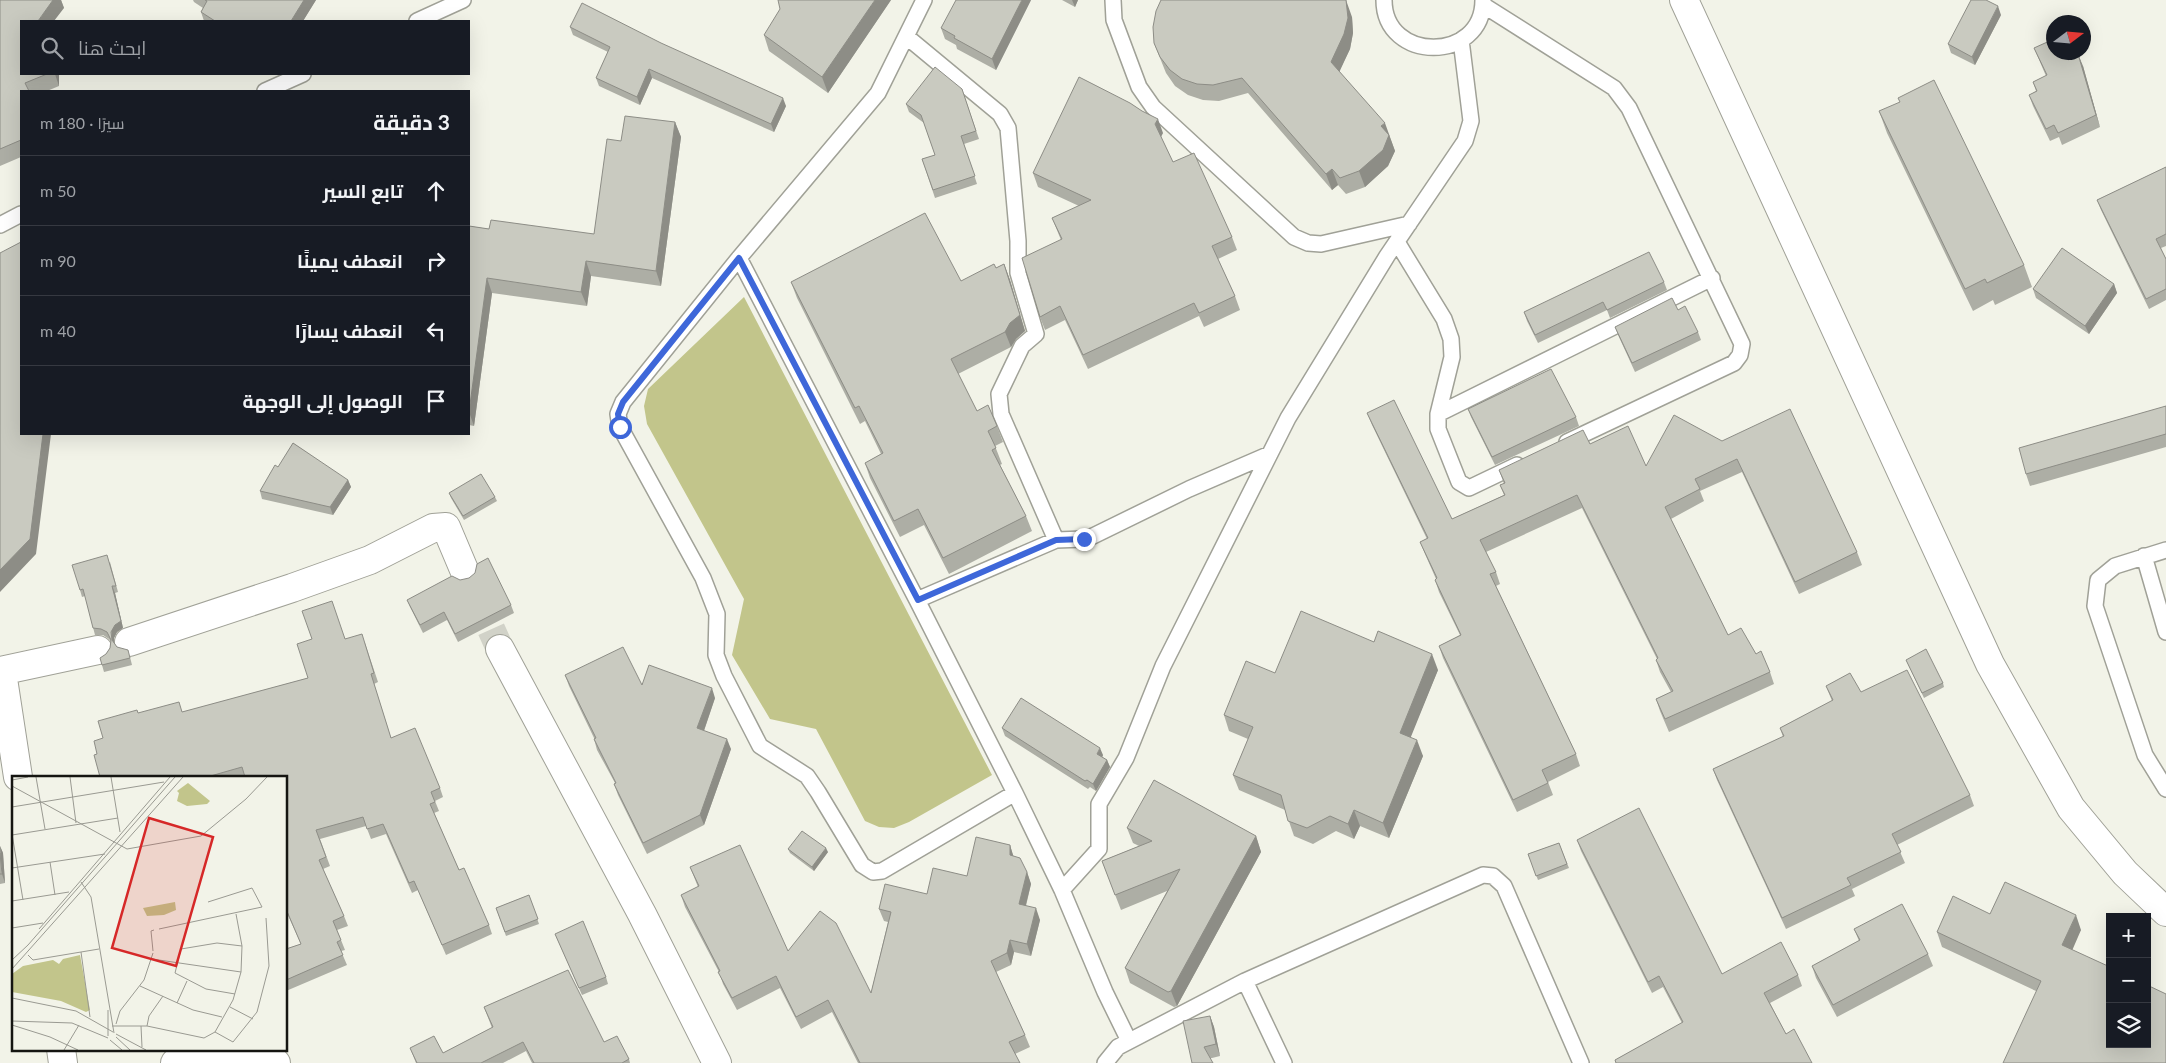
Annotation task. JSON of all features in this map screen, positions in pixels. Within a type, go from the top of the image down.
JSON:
[{"type":"street","points":[[1684,0],[1990,664],[2071,808],[2125,873],[2166,912]]},
{"type":"street","points":[[129,642],[370,560],[433,528],[446,527],[465,572]]},
{"type":"street","points":[[500,649],[642,914],[717,1063]]},
{"type":"street","points":[[18,776],[1,672],[98,650]]},
{"type":"street","points":[[61,1050],[63,1063]]},
{"type":"street","points":[[175,1063],[230,1052],[268,1053],[276,1063]]},
{"type":"lane","points":[[418,20],[462,0]]},
{"type":"lane","points":[[924,0],[878,93],[739,258],[623,402],[618,414],[620,427],[702,578],[717,614],[716,655],[724,676],[760,746],[807,776],[862,866],[873,872],[882,871],[1015,793]]},
{"type":"lane","points":[[1114,0],[1114,20],[1120,37],[1139,87],[1153,107],[1294,236],[1308,242],[1321,244],[1409,224]]},
{"type":"lane","points":[[1384,0],[1388,20],[1396,31],[1407,41],[1420,47],[1434,48],[1448,46],[1460,40],[1471,31],[1479,19],[1482,2],[1614,88],[1629,108],[1742,344],[1740,355],[1734,363],[1557,446]]},
{"type":"lane","points":[[907,37],[1000,114],[1008,128],[1018,241],[1018,273],[1036,334],[1022,346],[999,394],[999,404],[1001,414],[1056,540]]},
{"type":"lane","points":[[1062,890],[1099,849],[1099,804],[1126,758],[1163,666],[1288,418],[1397,242],[1465,141],[1471,121],[1460,40]]},
{"type":"lane","points":[[267,90],[301,75]]},
{"type":"lane","points":[[0,225],[20,215]]},
{"type":"lane","points":[[1397,242],[1444,319],[1451,339],[1452,357],[1438,414],[1438,429],[1459,482],[1469,488],[1531,459]]},
{"type":"lane","points":[[739,258],[918,600],[1015,793],[1062,890],[1105,992],[1129,1041]]},
{"type":"lane","points":[[1438,414],[1712,278]]},
{"type":"lane","points":[[918,600],[1056,540],[1084,539],[1093,536],[1189,489],[1270,454]]},
{"type":"lane","points":[[2166,550],[2115,566],[2098,580],[2095,606],[2145,755],[2166,789]]},
{"type":"lane","points":[[2144,556],[2166,632]]},
{"type":"lane","points":[[1105,1063],[1114,1050],[1129,1041],[1245,980],[1483,875],[1493,876],[1504,886],[1581,1063]]},
{"type":"lane","points":[[1245,980],[1284,1063]]},
{"type":"green space","points":[[744,297],[992,775],[909,822],[894,828],[879,827],[865,821],[816,729],[770,719],[732,655],[744,599],[647,424],[644,406],[648,389]]},
{"type":"building","points":[[0,0],[53,0],[39,20],[20,20],[20,75],[45,75],[25,83],[28,90],[20,90],[20,140],[0,149]]},
{"type":"building","points":[[205,0],[304,0],[292,20],[213,20],[201,12],[207,1]]},
{"type":"building","points":[[778,0],[875,0],[822,77],[764,35],[780,9]]},
{"type":"building","points":[[956,0],[1022,0],[992,59],[954,38],[955,36],[941,28]]},
{"type":"building","points":[[1161,0],[1346,0],[1348,18],[1344,34],[1331,62],[1385,123],[1381,126],[1389,135],[1383,150],[1359,171],[1340,178],[1332,169],[1326,174],[1242,78],[1213,85],[1197,84],[1182,79],[1170,70],[1160,57],[1154,43],[1153,27],[1156,11]]},
{"type":"building","points":[[1971,0],[1986,0],[1998,6],[1972,57],[1948,44]]},
{"type":"building","points":[[582,3],[661,43],[783,98],[771,124],[649,69],[637,97],[596,78],[610,47],[570,27]]},
{"type":"building","points":[[2046,43],[2046,60],[2080,60],[2096,115],[2058,133],[2054,125],[2046,129],[2029,95],[2037,91],[2033,82],[2047,75],[2034,48]]},
{"type":"building","points":[[935,67],[962,89],[976,131],[961,136],[975,176],[933,190],[922,159],[935,155],[921,115],[906,104]]},
{"type":"building","points":[[1079,77],[1158,119],[1155,124],[1173,162],[1194,153],[1232,237],[1212,246],[1235,296],[1199,313],[1194,303],[1083,355],[1060,306],[1040,317],[1022,258],[1062,239],[1052,218],[1091,200],[1033,173]]},
{"type":"building","points":[[1934,80],[2024,265],[1987,283],[1985,279],[1965,289],[1879,111],[1900,102],[1898,98]]},
{"type":"building","points":[[625,116],[675,122],[656,271],[586,261],[581,292],[487,278],[470,405],[470,226],[489,229],[491,220],[594,234],[607,139],[621,141]]},
{"type":"building","points":[[2166,167],[2166,234],[2156,239],[2166,259],[2166,289],[2146,299],[2097,200]]},
{"type":"building","points":[[925,213],[961,281],[994,264],[996,268],[1004,264],[1020,315],[1010,323],[1005,332],[951,359],[977,411],[988,405],[997,426],[988,431],[996,448],[992,450],[1026,516],[943,558],[918,509],[894,521],[865,463],[883,453],[859,406],[855,408],[791,282]]},
{"type":"building","points":[[20,243],[20,435],[43,435],[30,539],[0,570],[0,253]]},
{"type":"building","points":[[2062,248],[2114,284],[2085,326],[2033,289]]},
{"type":"building","points":[[1649,252],[1664,282],[1607,310],[1603,302],[1535,335],[1524,312]]},
{"type":"building","points":[[1672,298],[1678,310],[1685,306],[1698,332],[1632,363],[1615,327]]},
{"type":"building","points":[[1551,369],[1576,417],[1492,457],[1468,409]]},
{"type":"building","points":[[1394,400],[1452,519],[1505,495],[1500,485],[1505,483],[1499,470],[1583,430],[1590,444],[1628,426],[1646,466],[1674,415],[1722,441],[1790,409],[1857,552],[1795,582],[1737,459],[1695,479],[1700,489],[1665,507],[1728,635],[1741,628],[1756,654],[1761,651],[1770,672],[1665,719],[1656,699],[1673,691],[1656,660],[1658,658],[1577,495],[1480,540],[1496,572],[1490,574],[1576,754],[1542,770],[1548,783],[1513,800],[1439,646],[1461,635],[1435,580],[1437,578],[1420,542],[1428,538],[1367,413]]},
{"type":"building","points":[[2166,406],[2166,434],[2026,474],[2019,448]]},
{"type":"building","points":[[293,443],[348,480],[330,507],[260,491],[275,465],[278,467]]},
{"type":"building","points":[[481,474],[495,497],[463,516],[449,493]]},
{"type":"building","points":[[107,555],[116,586],[112,586],[121,621],[115,625],[111,632],[112,640],[117,647],[128,650],[130,658],[102,665],[100,658],[110,648],[111,640],[107,632],[93,628],[83,589],[80,590],[72,565]]},
{"type":"building","points":[[488,558],[511,605],[455,634],[444,612],[420,625],[407,600],[452,576],[460,580],[469,578],[475,573],[477,564]]},
{"type":"building","points":[[332,601],[345,639],[362,634],[374,673],[371,674],[391,738],[415,728],[440,788],[431,792],[435,802],[430,804],[459,870],[464,868],[489,925],[442,945],[414,881],[409,883],[383,824],[367,829],[363,817],[316,830],[326,857],[319,860],[344,916],[333,921],[341,940],[337,942],[343,955],[288,979],[288,948],[301,944],[288,914],[288,776],[245,776],[242,767],[210,776],[100,776],[94,755],[97,754],[94,741],[103,738],[98,721],[137,710],[138,713],[179,702],[182,712],[308,678],[297,644],[312,639],[302,611]]},
{"type":"building","points":[[1301,611],[1374,642],[1378,631],[1432,654],[1400,733],[1417,740],[1383,823],[1354,810],[1348,824],[1330,816],[1307,828],[1288,821],[1281,795],[1233,775],[1253,727],[1224,715],[1246,661],[1275,673]]},
{"type":"building","points":[[623,647],[642,685],[649,665],[712,688],[697,728],[727,739],[700,815],[643,843],[614,784],[616,783],[594,739],[596,738],[565,675]]},
{"type":"building","points":[[1926,649],[1943,683],[1922,693],[1906,660]]},
{"type":"building","points":[[1907,670],[1970,795],[1892,834],[1901,852],[1847,878],[1851,885],[1782,918],[1713,769],[1784,736],[1780,728],[1833,700],[1826,686],[1850,673],[1861,692]]},
{"type":"building","points":[[1021,698],[1100,748],[1097,754],[1107,760],[1093,784],[1087,780],[1085,781],[1002,728]]},
{"type":"building","points":[[1154,780],[1256,836],[1171,991],[1168,992],[1125,968],[1180,869],[1115,895],[1102,861],[1152,841],[1127,828]]},
{"type":"building","points":[[1639,808],[1722,974],[1781,942],[1798,975],[1764,993],[1786,1034],[1794,1029],[1812,1063],[1616,1063],[1615,1060],[1683,1022],[1659,976],[1648,982],[1577,840]]},
{"type":"building","points":[[802,831],[826,848],[812,867],[788,849]]},
{"type":"building","points":[[976,837],[1010,845],[1010,855],[1020,858],[1027,872],[1019,904],[1036,908],[1027,944],[1010,940],[1007,953],[991,961],[1025,1035],[1009,1042],[1020,1063],[860,1063],[828,1000],[796,1017],[776,976],[732,998],[681,895],[699,886],[690,867],[740,845],[788,951],[820,911],[836,923],[871,993],[891,912],[879,909],[885,884],[927,894],[933,868],[967,876]]},
{"type":"building","points":[[1559,843],[1567,864],[1536,876],[1528,854]]},
{"type":"building","points":[[0,853],[2,874],[0,874]]},
{"type":"building","points":[[2005,882],[2076,915],[2062,945],[2106,965],[2106,1048],[2151,1048],[2151,987],[2166,994],[2166,1063],[2003,1063],[2041,981],[1937,932],[1953,896],[1990,914]]},
{"type":"building","points":[[529,895],[538,919],[505,932],[496,908]]},
{"type":"building","points":[[1902,904],[1928,954],[1833,1005],[1812,966],[1860,940],[1854,929]]},
{"type":"building","points":[[583,921],[606,977],[579,988],[555,934]]},
{"type":"building","points":[[568,970],[604,1042],[617,1036],[629,1059],[622,1063],[534,1063],[523,1042],[481,1063],[417,1063],[410,1048],[434,1036],[443,1053],[493,1027],[484,1007]]},
{"type":"building","points":[[1210,1016],[1216,1044],[1204,1047],[1213,1063],[1192,1063],[1183,1021]]},
{"type":"tunnel","points":[[474,591],[500,649]]},
{"type":"route","points":[[620,427],[618,414],[623,402],[739,258],[918,600],[1056,540],[1084,539]]}]
